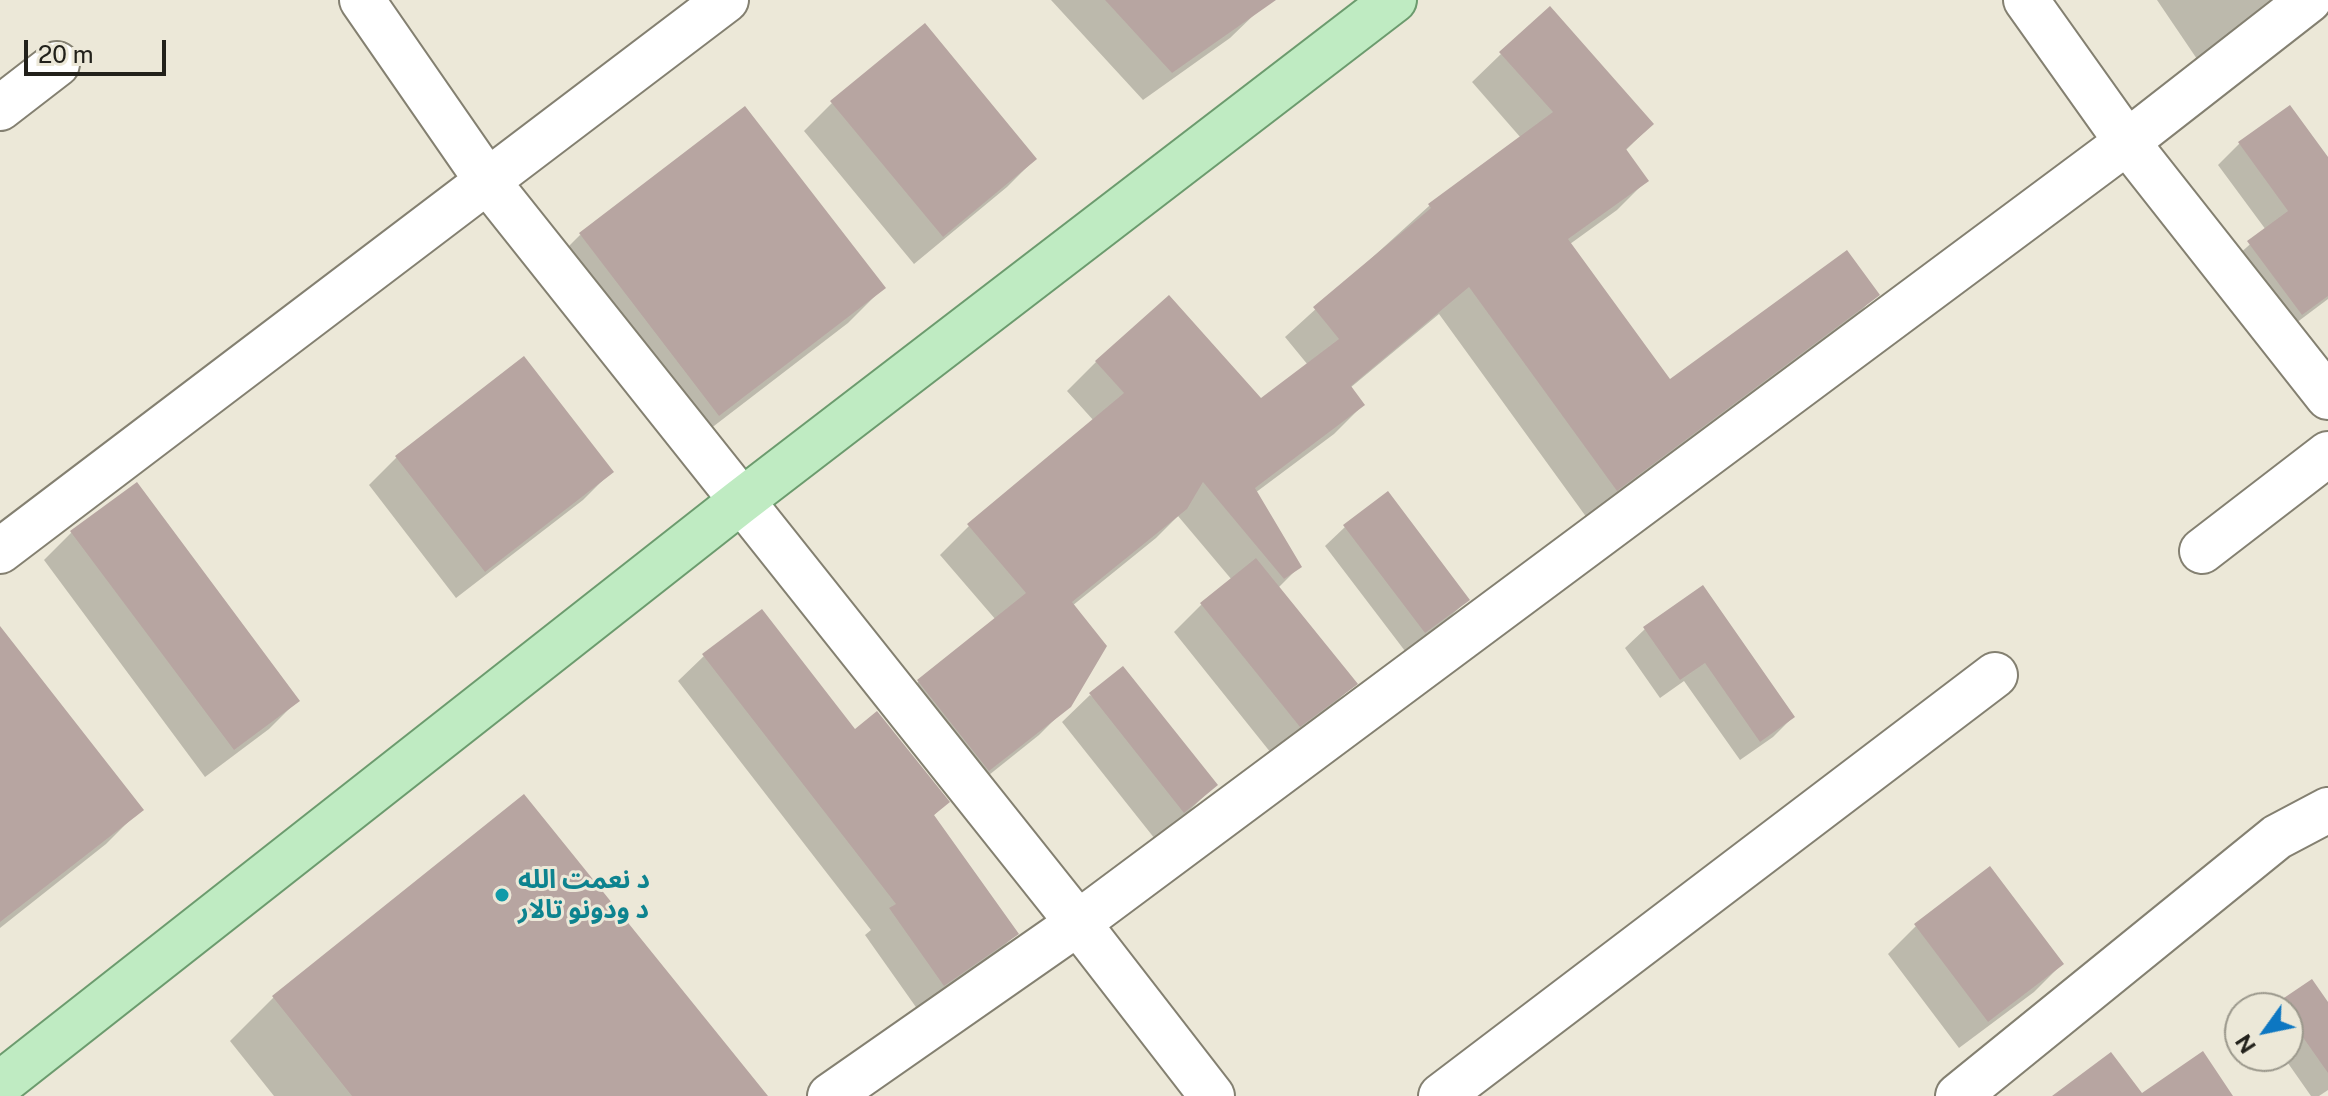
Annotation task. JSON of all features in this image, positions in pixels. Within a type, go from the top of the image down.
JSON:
[{"type":"main road","points":[[0,1084],[740,502],[1394,0]]},
{"type":"street","points":[[362,0],[488,182],[1212,1096]]},
{"type":"street","points":[[0,551],[726,0]]},
{"type":"street","points":[[2026,0],[2127,142],[2328,397]]},
{"type":"street","points":[[830,1096],[1078,923],[2127,142],[2309,0]]},
{"type":"street","points":[[0,108],[57,64]]},
{"type":"street","points":[[2202,551],[2328,454]]},
{"type":"street","points":[[1441,1096],[1995,675]]},
{"type":"street","points":[[1958,1096],[2277,837],[2328,810]]},
{"type":"building","points":[[1105,0],[1276,0],[1172,73]]},
{"type":"building","points":[[1550,6],[1654,124],[1626,149],[1649,181],[1568,239],[1670,379],[1847,250],[1880,295],[1617,491],[1469,287],[1351,386],[1365,405],[1255,488],[1302,567],[1284,579],[1203,482],[1187,509],[1072,602],[1107,646],[1071,707],[989,771],[917,680],[1026,593],[967,524],[1124,393],[1095,361],[1169,295],[1261,398],[1339,339],[1313,307],[1431,208],[1428,204],[1553,112],[1499,52]]},
{"type":"building","points":[[925,23],[1037,159],[943,237],[830,101]]},
{"type":"building","points":[[2290,105],[2328,157],[2328,296],[2302,315],[2247,241],[2288,211],[2238,142]]},
{"type":"building","points":[[745,106],[886,288],[719,416],[579,233]]},
{"type":"building","points":[[524,356],[614,472],[485,572],[395,456]]},
{"type":"building","points":[[137,482],[300,701],[234,750],[70,531]]},
{"type":"building","points":[[1388,491],[1470,600],[1425,633],[1343,525]]},
{"type":"building","points":[[1256,558],[1358,684],[1300,727],[1200,603]]},
{"type":"building","points":[[1703,585],[1795,717],[1760,742],[1705,663],[1680,680],[1643,627]]},
{"type":"building","points":[[762,609],[855,729],[877,711],[950,802],[934,815],[1019,934],[944,986],[889,908],[896,904],[702,654]]},
{"type":"building","points":[[0,626],[144,810],[0,922]]},
{"type":"building","points":[[1123,666],[1218,785],[1184,813],[1089,693]]},
{"type":"building","name":"د نعمت الله د ودونو تالار","points":[[524,794],[768,1096],[352,1096],[272,996]]},
{"type":"building","points":[[1990,866],[2064,964],[1988,1022],[1914,924]]},
{"type":"building","points":[[2312,979],[2328,1002],[2328,1073],[2304,1039],[2304,992],[2293,992]]},
{"type":"building","points":[[2203,1051],[2233,1096],[2052,1096],[2111,1052],[2142,1093]]},
{"type":"place","name":"د نعمت الله د ودونو تالار","points":[[502,895]]}]
